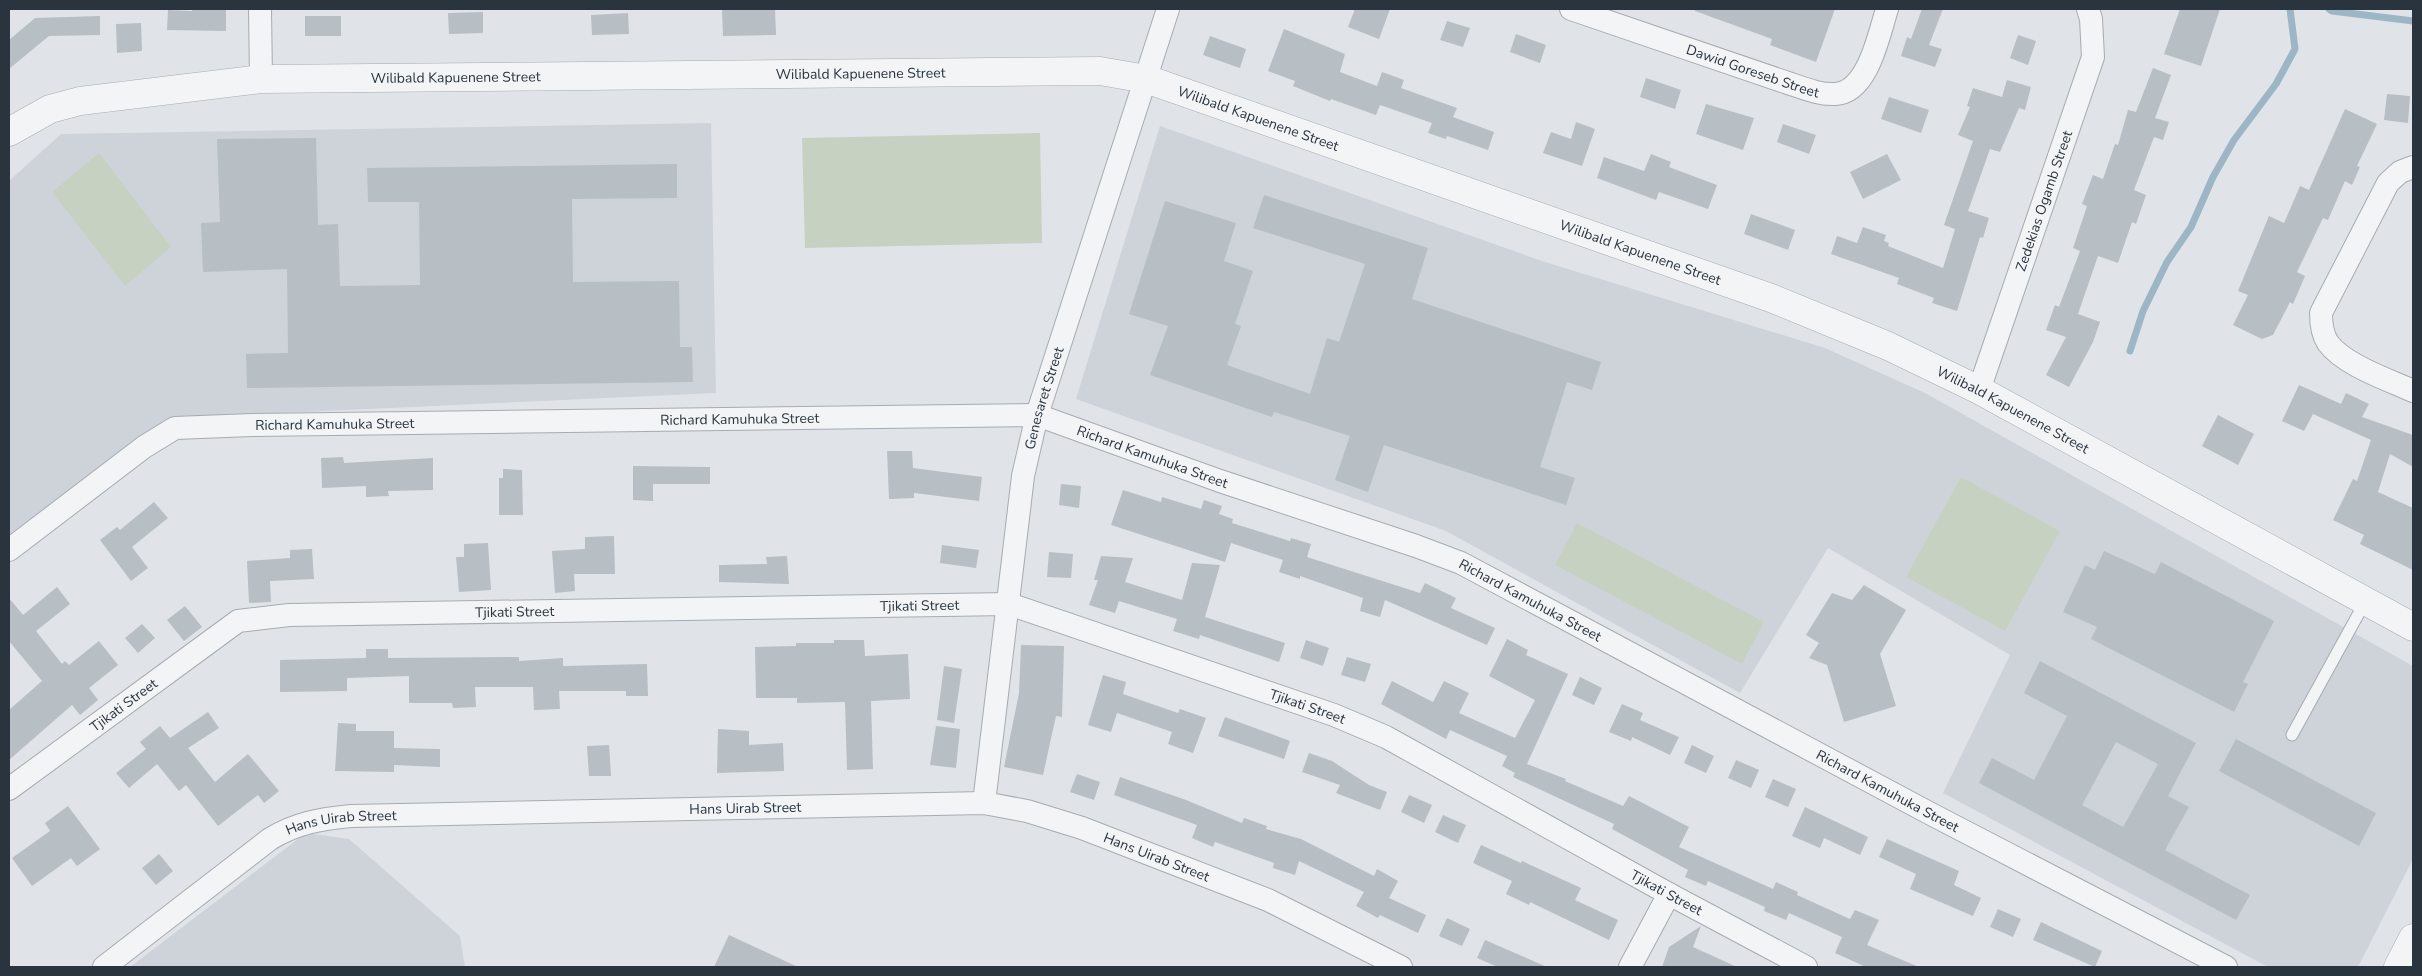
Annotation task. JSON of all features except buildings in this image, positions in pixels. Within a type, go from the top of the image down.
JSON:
[{"type":"street","points":[[260,9],[261,79]]},
{"type":"street","name":"Genesaret Street","points":[[984,802],[1023,476],[1037,415],[1168,9]]},
{"type":"street","name":"Dawid Goreseb Street","points":[[1571,9],[1785,82],[1817,92],[1835,94],[1848,91],[1858,82],[1866,70],[1887,9]]},
{"type":"street","name":"Zedekias Ogamb Street","points":[[1979,390],[2093,57],[2091,19],[2088,9]]},
{"type":"street","name":"Wilibald Kapuenene Street","points":[[9,132],[50,109],[80,100],[261,79],[1100,71],[1146,78],[1770,298],[1888,346],[1979,390],[2413,627]]},
{"type":"street","points":[[2413,167],[2400,172],[2388,183],[2321,313],[2321,326],[2328,343],[2350,362],[2413,391]]},
{"type":"street","name":"Richard Kamuhuka Street","points":[[9,550],[144,447],[175,428],[1037,415],[1220,481],[1424,548],[1461,563],[1931,814],[2226,967]]},
{"type":"street","name":"Tjikati Street","points":[[9,790],[238,620],[289,615],[1009,604],[1360,726],[1386,737],[1517,808],[1668,894],[1806,967]]},
{"type":"street","name":"Hans Uirab Street","points":[[104,967],[270,840],[286,829],[314,820],[351,816],[984,802],[1028,811],[1082,828],[1268,900],[1401,967]]},
{"type":"street","points":[[1630,967],[1668,894]]},
{"type":"street","points":[[2398,967],[2413,938]]},
{"type":"lane","points":[[2292,735],[2365,602]]},
{"type":"shaded area","points":[[711,123],[716,393],[170,418],[9,535],[9,181],[61,134]]},
{"type":"shaded area","points":[[1160,126],[1542,261],[1825,348],[1925,393],[2413,666],[2413,859],[2358,967],[2268,967],[1943,793],[2010,655],[1828,548],[1740,693],[1446,531],[1076,399]]},
{"type":"shaded area","points":[[306,833],[349,839],[460,936],[465,967],[130,967]]},
{"type":"green space","points":[[1040,133],[1042,243],[805,248],[802,138]]},
{"type":"green space","points":[[99,153],[171,247],[125,286],[52,192]]},
{"type":"green space","points":[[1961,477],[2060,531],[2005,631],[1906,577]]},
{"type":"green space","points":[[1577,523],[1764,622],[1742,664],[1555,565]]},
{"type":"waterway","points":[[2130,351],[2143,311],[2167,262],[2191,227],[2213,177],[2234,140],[2276,84],[2295,49],[2290,9]]},
{"type":"waterway","points":[[2329,9],[2332,11],[2413,21]]}]
